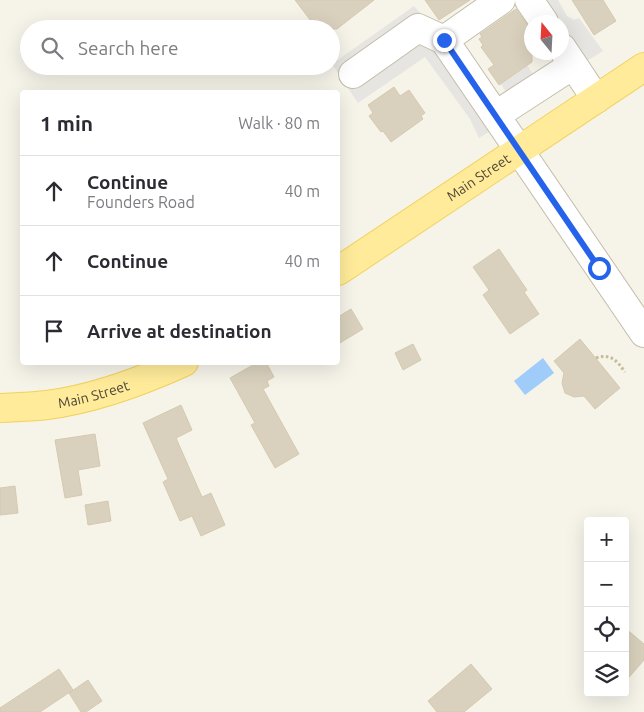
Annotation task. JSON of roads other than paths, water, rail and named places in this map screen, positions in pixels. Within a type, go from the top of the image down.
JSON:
[{"type":"main road","name":"Main Street","points":[[340,270],[644,67]]},
{"type":"main road","name":"Main Street","points":[[0,408],[46,405],[83,398],[156,374],[177,365]]},
{"type":"street","points":[[444,40],[501,0]]},
{"type":"street","points":[[529,0],[539,15]]},
{"type":"street","points":[[353,74],[418,28],[444,40],[644,333]]},
{"type":"street","points":[[569,59],[596,99]]},
{"type":"street","points":[[496,115],[562,60]]},
{"type":"water","points":[[543,358],[554,373],[525,395],[514,381]]}]
